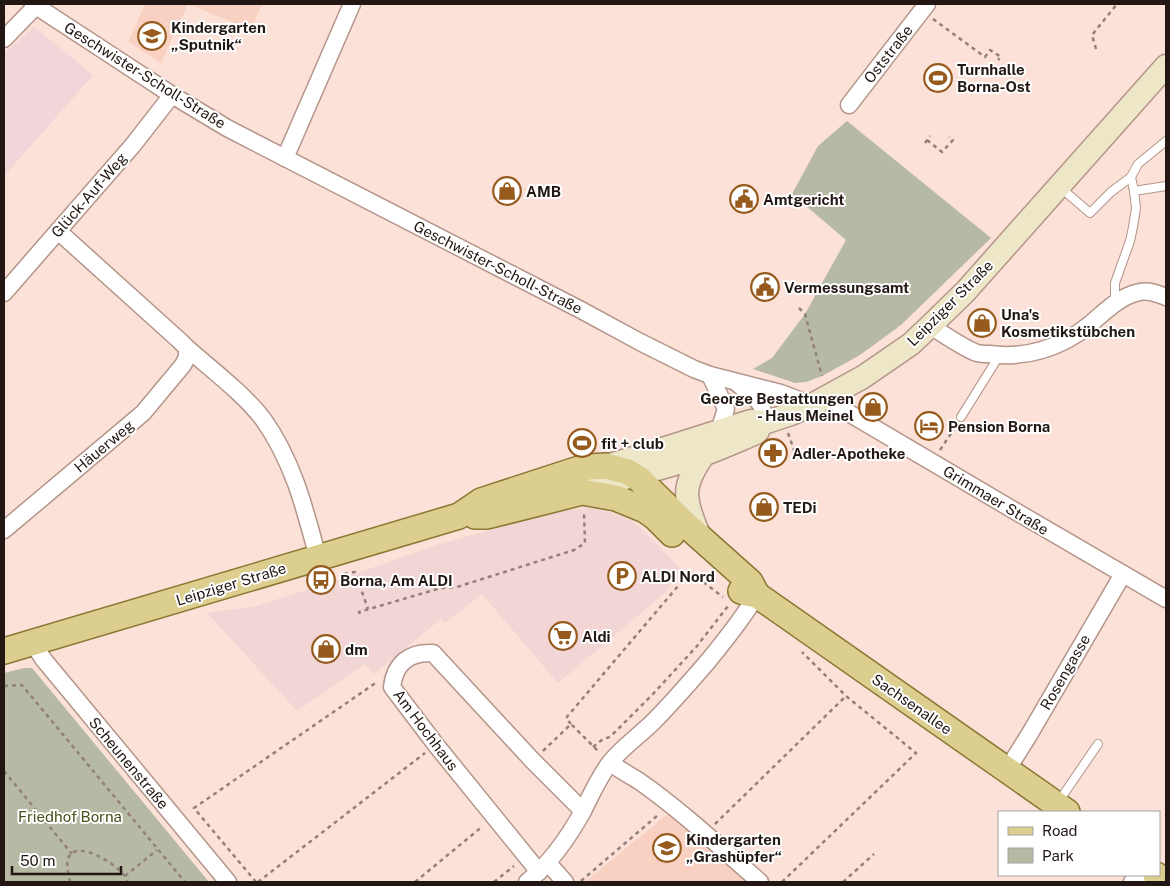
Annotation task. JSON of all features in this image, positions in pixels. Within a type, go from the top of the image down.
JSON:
[{"type":"main road","name":"Leipziger Straße","points":[[4,651],[458,516],[481,501],[576,470],[606,466]]},
{"type":"main road","name":"Sachsenallee","points":[[606,466],[628,472],[641,471],[700,538],[750,582],[757,595]]},
{"type":"main road","name":"Sachsenallee","points":[[583,500],[616,498],[645,510],[656,517],[688,550],[731,584],[746,593],[757,595],[1062,808]]},
{"type":"main road","name":"Leipziger Straße","points":[[458,516],[487,516],[583,500]]},
{"type":"street","points":[[285,158],[352,4]]},
{"type":"street","points":[[4,39],[34,5]]},
{"type":"street","name":"Geschwister-Scholl-Straße","points":[[34,5],[172,95],[228,128],[640,342],[710,375],[781,393],[812,405]]},
{"type":"street","name":"Oststraße","points":[[849,105],[924,7]]},
{"type":"street","name":"Leipziger Straße","points":[[583,500],[719,431],[751,421],[767,422],[812,405],[827,385],[863,377],[911,344],[965,292],[1166,66]]},
{"type":"street","name":"Glück-Auf-Weg","points":[[4,293],[133,145],[172,95]]},
{"type":"street","points":[[58,231],[246,400],[263,419],[291,469],[300,493],[318,558]]},
{"type":"street","points":[[930,326],[977,353],[1000,356],[1020,355],[1041,351],[1059,344],[1088,326],[1115,303],[1130,295],[1142,291],[1166,297]]},
{"type":"street","name":"Häuerweg","points":[[4,530],[143,413],[183,365],[187,357],[187,348]]},
{"type":"street","points":[[710,375],[726,409],[719,431]]},
{"type":"street","name":"Geschwister-Scholl-Straße","points":[[736,382],[760,403],[767,422]]},
{"type":"street","name":"Grimmaer Straße","points":[[827,385],[842,409],[1166,599]]},
{"type":"street","name":"Leipziger Straße","points":[[641,471],[682,462],[756,434],[767,422]]},
{"type":"street","points":[[700,538],[686,495],[692,472],[705,453]]},
{"type":"street","points":[[641,471],[642,494],[649,510],[656,517]]},
{"type":"street","name":"Rosengasse","points":[[1007,770],[1029,736],[1123,574]]},
{"type":"street","points":[[538,872],[563,844],[583,811],[595,785],[610,763],[681,694],[738,624],[757,595]]},
{"type":"street","name":"Scheunenstraße","points":[[32,642],[44,660],[228,882]]},
{"type":"street","name":"Am Hochhaus","points":[[565,882],[538,872],[436,745],[392,687],[398,668],[413,655],[433,653],[532,760],[583,811]]},
{"type":"street","points":[[610,763],[670,804],[760,882]]},
{"type":"lane","points":[[1059,186],[1090,213],[1111,192],[1131,177],[1138,164],[1166,141]]},
{"type":"lane","points":[[1115,303],[1115,282],[1134,227],[1136,208],[1131,177]]},
{"type":"lane","points":[[1134,191],[1166,186]]},
{"type":"lane","points":[[961,417],[1000,356]]},
{"type":"lane","points":[[1062,808],[1098,744]]},
{"type":"path","points":[[1096,49],[1092,35],[1117,4]]},
{"type":"path","points":[[924,7],[985,57],[990,50],[1001,57],[998,60]]},
{"type":"path","points":[[930,136],[926,141],[942,152],[952,140],[950,137]]},
{"type":"path","points":[[798,308],[805,314],[827,385]]},
{"type":"path","points":[[932,462],[961,417]]},
{"type":"path","points":[[360,614],[359,612],[368,609],[441,588],[457,587],[497,576],[574,550],[585,543],[583,500]]},
{"type":"path","points":[[344,574],[355,572],[368,609]]},
{"type":"path","points":[[610,763],[566,718],[690,572],[724,598]]},
{"type":"path","points":[[593,747],[603,738],[610,737],[653,694],[697,646],[730,603]]},
{"type":"path","points":[[782,882],[916,753],[846,696],[801,651]]},
{"type":"path","points":[[392,687],[384,678],[379,681],[194,808],[257,882],[436,745]]},
{"type":"path","points":[[4,686],[22,685],[185,882]]},
{"type":"path","points":[[705,834],[846,696]]},
{"type":"path","points":[[532,760],[571,724]]},
{"type":"path","points":[[4,771],[72,854]]},
{"type":"path","points":[[579,882],[670,804]]},
{"type":"path","points":[[415,882],[494,817]]},
{"type":"path","points":[[70,882],[68,858],[82,850],[94,854],[125,876],[127,882]]},
{"type":"path","points":[[125,876],[158,850]]},
{"type":"path","points":[[843,882],[874,854]]},
{"type":"path","points":[[494,882],[526,856]]},
{"type":"shaded area","name":"Kindergarten „Sputnik“","points":[[145,4],[188,4],[161,63],[128,42]]},
{"type":"shaded area","points":[[188,4],[262,4],[251,30]]},
{"type":"shaded area","points":[[34,27],[93,75],[4,176],[4,54]]},
{"type":"shaded area","points":[[583,508],[612,512],[630,520],[642,529],[681,569],[666,592],[558,683],[482,594],[445,623],[441,619],[374,674],[365,664],[297,711],[207,613],[256,606],[440,544],[556,512]]},
{"type":"shaded area","name":"Kindergarten „Grashüpfer“","points":[[669,813],[746,882],[585,882]]},
{"type":"green space","points":[[847,121],[991,238],[901,325],[860,355],[822,376],[806,382],[795,383],[753,369],[772,358],[805,314],[846,240],[792,194],[818,146]]},
{"type":"green space","name":"Friedhof Borna","points":[[32,668],[209,882],[4,882],[4,673]]},
{"type":"place","name":"Kindergarten „Sputnik“","points":[[152,36]]},
{"type":"place","name":"Turnhalle Borna-Ost","points":[[938,78]]},
{"type":"place","name":"AMB","points":[[507,191]]},
{"type":"place","name":"Amtgericht","points":[[744,199]]},
{"type":"place","name":"Vermessungsamt","points":[[765,287]]},
{"type":"place","name":"Una's Kosmetikstübchen","points":[[982,323]]},
{"type":"place","name":"George Bestattungen - Haus Meinel","points":[[873,407]]},
{"type":"place","name":"Pension Borna","points":[[929,426]]},
{"type":"place","name":"fit + club","points":[[582,443]]},
{"type":"place","name":"Adler-Apotheke","points":[[773,453]]},
{"type":"place","name":"TEDi","points":[[764,507]]},
{"type":"place","name":"ALDI Nord","points":[[622,576]]},
{"type":"place","name":"Borna, Am ALDI","points":[[321,580]]},
{"type":"place","name":"Aldi","points":[[563,636]]},
{"type":"place","name":"dm","points":[[326,649]]},
{"type":"place","name":"Kindergarten „Grashüpfer“","points":[[667,848]]}]
